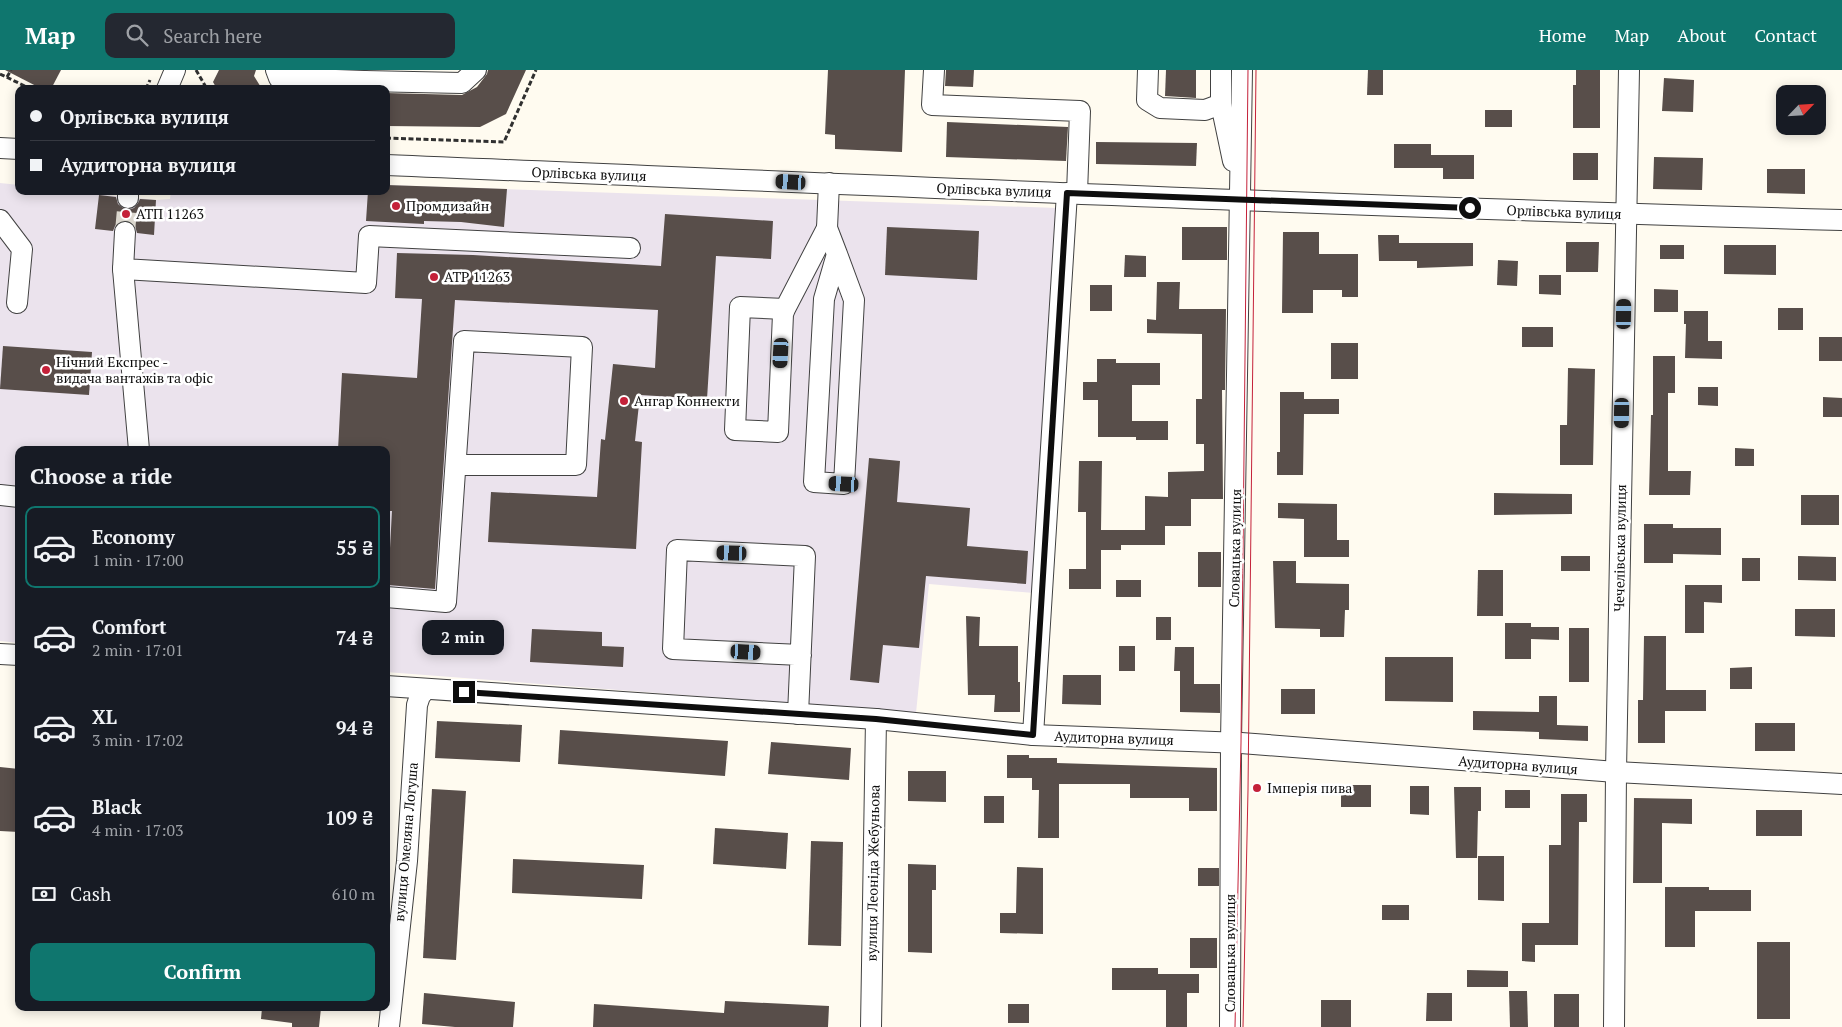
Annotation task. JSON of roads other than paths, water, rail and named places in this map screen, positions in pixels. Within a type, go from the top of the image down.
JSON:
[{"type":"street","points":[[169,85],[175,70]]},
{"type":"street","points":[[276,70],[279,78],[363,85],[462,83],[476,70]]},
{"type":"street","points":[[934,70],[932,105],[1080,111],[1072,193],[1033,735]]},
{"type":"street","points":[[1148,70],[1147,100],[1160,108],[1205,110],[1221,104]]},
{"type":"street","points":[[1221,70],[1221,104],[1241,199]]},
{"type":"street","name":"Словацька вулиця","points":[[1230,1027],[1231,742],[1242,70]]},
{"type":"street","name":"Чечелівська вулиця","points":[[1614,1027],[1616,772],[1629,70]]},
{"type":"street","points":[[0,148],[15,149]]},
{"type":"street","name":"Орлівська вулиця","points":[[390,165],[1625,214],[1842,220]]},
{"type":"street","points":[[829,183],[827,228],[837,254],[854,300],[844,484],[814,482],[824,300],[837,254]]},
{"type":"street","points":[[0,220],[22,250],[17,303]]},
{"type":"street","points":[[785,309],[740,307],[735,430],[778,432],[783,314],[827,228]]},
{"type":"street","points":[[125,232],[123,270],[139,446]]},
{"type":"street","points":[[123,270],[366,283],[369,236],[630,248]]},
{"type":"street","points":[[390,597],[446,602],[464,341],[582,347],[576,465],[456,465]]},
{"type":"street","points":[[0,495],[15,497]]},
{"type":"street","points":[[798,714],[801,655],[805,556],[677,550],[673,649],[801,655]]},
{"type":"street","points":[[0,654],[15,655]]},
{"type":"street","name":"Аудиторна вулиця","points":[[390,686],[876,719],[1033,735],[1231,742],[1616,772],[1842,784]]},
{"type":"street","name":"вулиця Омеляна Логуша","points":[[390,1010],[407,861],[417,705],[420,696],[425,690]]},
{"type":"street","name":"вулиця Леоніда Жебуньова","points":[[871,1027],[876,719]]},
{"type":"street","name":"вулиця Омеляна Логуша","points":[[388,1027],[390,1011]]},
{"type":"tunnel","points":[[125,232],[128,198]]},
{"type":"tram line","points":[[1235,1027],[1241,743],[1248,70]]},
{"type":"tram line","points":[[1243,1027],[1248,790],[1256,70]]},
{"type":"place","name":"Промдизайн","points":[[396,206]]},
{"type":"place","name":"АТП 11263","points":[[126,214]]},
{"type":"place","name":"ATP 11263","points":[[434,277]]},
{"type":"place","name":"Нічний Експрес - видача вантажів та офіс","points":[[46,370]]},
{"type":"place","name":"Ангар Коннекти","points":[[624,401]]},
{"type":"place","name":"Імперія пива","points":[[1257,788]]}]
